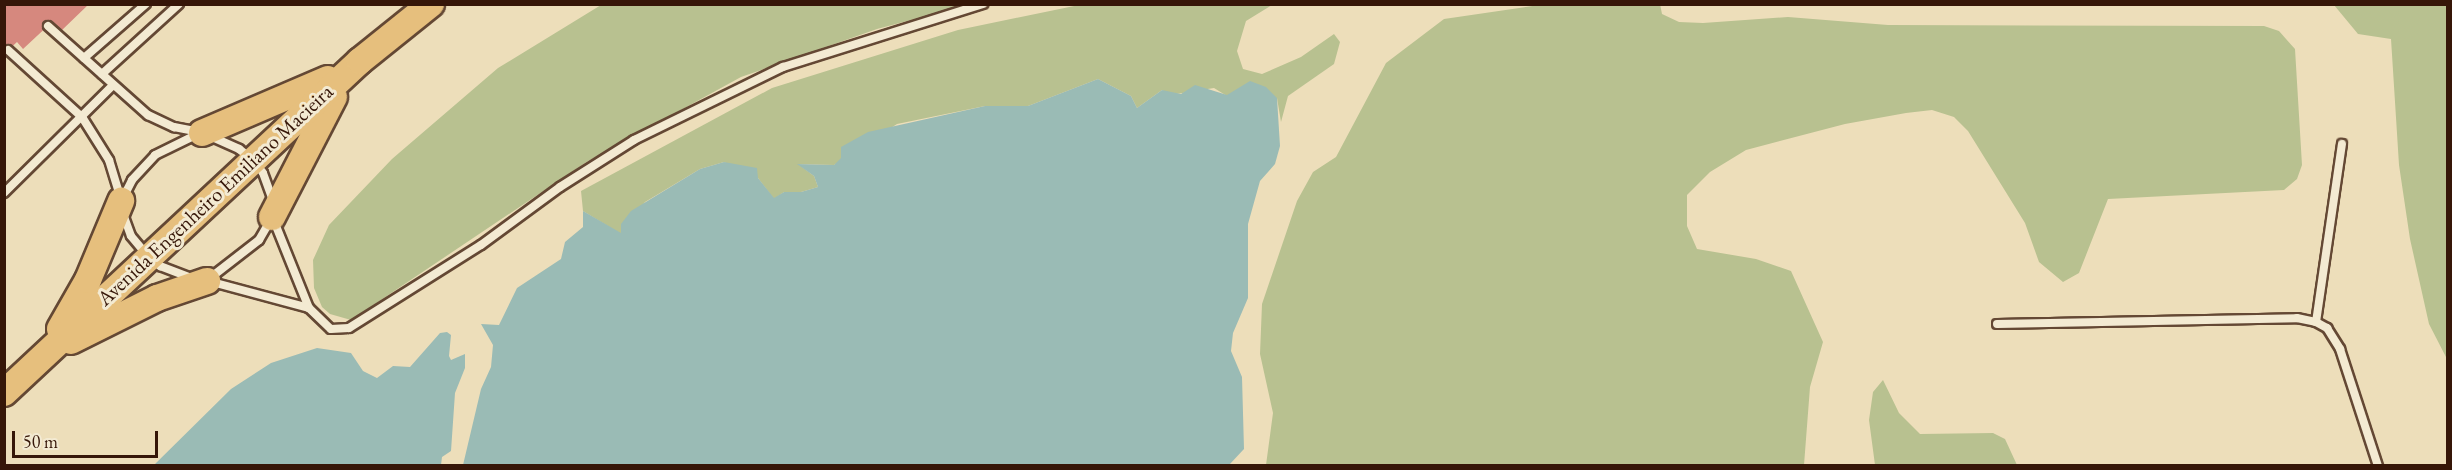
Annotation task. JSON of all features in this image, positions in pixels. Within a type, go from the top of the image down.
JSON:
[{"type":"highway","name":"Avenida Engenheiro Emiliano Macieira","points":[[4,393],[148,256],[360,61],[431,4]]},
{"type":"highway","points":[[202,133],[313,87],[360,61]]},
{"type":"highway","points":[[272,217],[316,126],[360,61]]},
{"type":"highway","points":[[44,355],[88,280],[121,201]]},
{"type":"highway","points":[[44,355],[123,313],[207,281]]},
{"type":"lane","points":[[84,58],[146,4]]},
{"type":"lane","points":[[102,74],[179,4]]},
{"type":"lane","points":[[48,26],[113,85],[161,122],[229,143],[253,160],[272,192],[272,217],[309,308],[331,329],[349,328],[481,245],[560,187],[634,140],[783,67],[983,4]]},
{"type":"lane","points":[[8,50],[82,117],[109,160],[132,236],[148,256],[181,276],[309,308]]},
{"type":"lane","points":[[6,189],[113,85]]},
{"type":"lane","points":[[121,201],[132,180],[155,155],[202,133]]},
{"type":"lane","points":[[2316,322],[2342,144]]},
{"type":"lane","points":[[207,281],[259,240],[272,217]]},
{"type":"lane","points":[[1997,324],[2297,318],[2316,322],[2327,328],[2340,349],[2378,465]]},
{"type":"green space","points":[[1660,4],[1662,14],[1679,22],[1703,23],[1788,17],[1888,25],[2264,26],[2279,31],[2295,49],[2302,165],[2297,179],[2284,190],[2108,199],[2079,273],[2063,282],[2039,262],[2025,223],[1968,131],[1954,117],[1932,110],[1906,113],[1845,124],[1746,150],[1710,172],[1687,195],[1687,226],[1697,249],[1756,259],[1791,271],[1823,342],[1810,387],[1804,465],[1266,465],[1273,413],[1260,354],[1262,304],[1297,201],[1313,172],[1336,157],[1386,63],[1444,19],[1539,5]]},
{"type":"green space","points":[[601,5],[968,5],[877,29],[741,77],[588,161],[351,320],[330,314],[322,307],[314,288],[313,260],[329,225],[392,159],[498,68]]},
{"type":"green space","points":[[1079,5],[1272,5],[1246,21],[1237,51],[1243,69],[1262,74],[1301,57],[1334,34],[1340,42],[1334,64],[1288,96],[1281,122],[1277,98],[1227,96],[1214,88],[1170,95],[1162,90],[1137,108],[1131,96],[1098,79],[1028,106],[985,106],[897,124],[834,165],[798,164],[814,176],[818,187],[801,192],[784,192],[774,199],[758,178],[724,162],[700,169],[645,202],[621,234],[583,211],[581,191],[772,88],[958,30]]},
{"type":"green space","points":[[2334,5],[2447,5],[2447,359],[2429,324],[2410,239],[2399,165],[2391,39],[2358,34]]},
{"type":"green space","points":[[1883,380],[1899,413],[1920,434],[1993,433],[2005,439],[2017,465],[1875,465],[1869,420],[1873,392]]},
{"type":"water","points":[[1098,79],[1131,96],[1137,108],[1162,90],[1181,94],[1195,85],[1227,95],[1250,81],[1266,87],[1277,98],[1280,146],[1275,164],[1260,181],[1248,224],[1248,298],[1233,333],[1231,351],[1242,377],[1244,449],[1229,465],[463,465],[481,389],[491,367],[493,345],[481,324],[499,325],[517,288],[561,259],[565,242],[583,227],[583,211],[621,233],[621,224],[631,211],[700,169],[724,162],[757,168],[758,178],[774,198],[784,192],[801,192],[818,187],[814,176],[797,164],[834,165],[841,158],[841,147],[868,132],[985,106],[1028,106]]},
{"type":"water","points":[[447,332],[451,335],[449,356],[451,360],[465,354],[465,368],[455,393],[451,451],[442,457],[441,465],[154,465],[231,389],[271,363],[317,348],[351,353],[363,371],[377,378],[393,366],[410,367],[440,333]]},
{"type":"building","points":[[4,4],[89,4],[61,31],[52,22],[23,49],[17,42],[4,54]]}]
